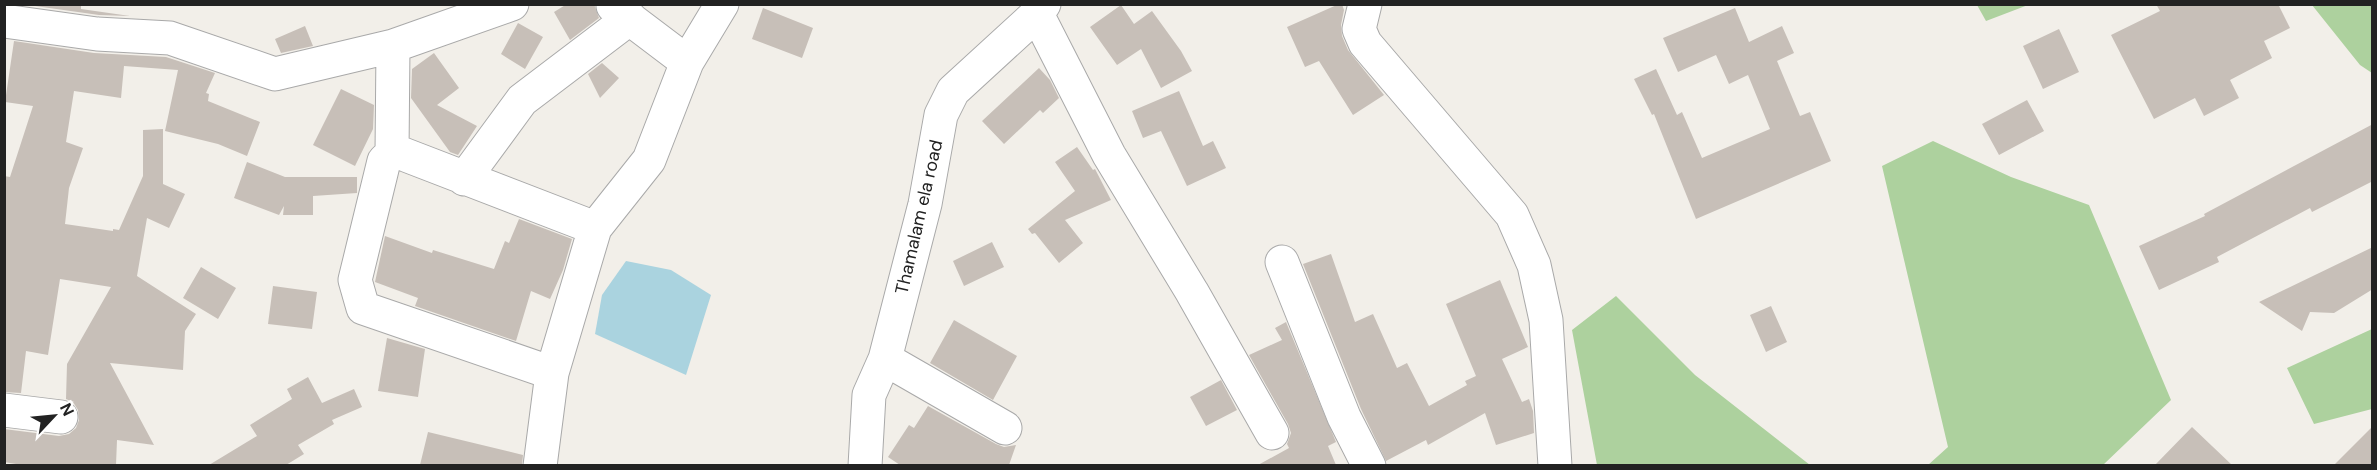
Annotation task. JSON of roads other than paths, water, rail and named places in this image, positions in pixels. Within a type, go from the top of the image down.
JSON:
[{"type":"street","points":[[4,21],[97,34],[170,38],[275,74],[393,46],[512,4]]},
{"type":"street","points":[[540,465],[552,373],[595,228],[649,160],[687,62],[722,4]]},
{"type":"street","points":[[1365,4],[1359,29],[1365,43],[1512,215],[1534,265],[1546,320],[1555,465]]},
{"type":"street","points":[[1040,9],[1109,155],[1192,292],[1272,433]]},
{"type":"street","name":"Thamalam ela road","points":[[865,465],[869,395],[885,359],[925,204],[941,116],[953,92],[1040,9]]},
{"type":"street","points":[[464,178],[522,100],[621,11],[687,62]]},
{"type":"street","points":[[393,46],[392,153],[384,161],[355,280],[363,308],[552,373]]},
{"type":"street","points":[[392,153],[403,154],[595,228]]},
{"type":"street","points":[[1282,262],[1344,417],[1369,465]]},
{"type":"street","points":[[885,359],[1005,428]]},
{"type":"street","points":[[4,410],[61,417]]},
{"type":"water","points":[[626,261],[671,270],[711,295],[686,375],[595,334],[602,295]]}]
